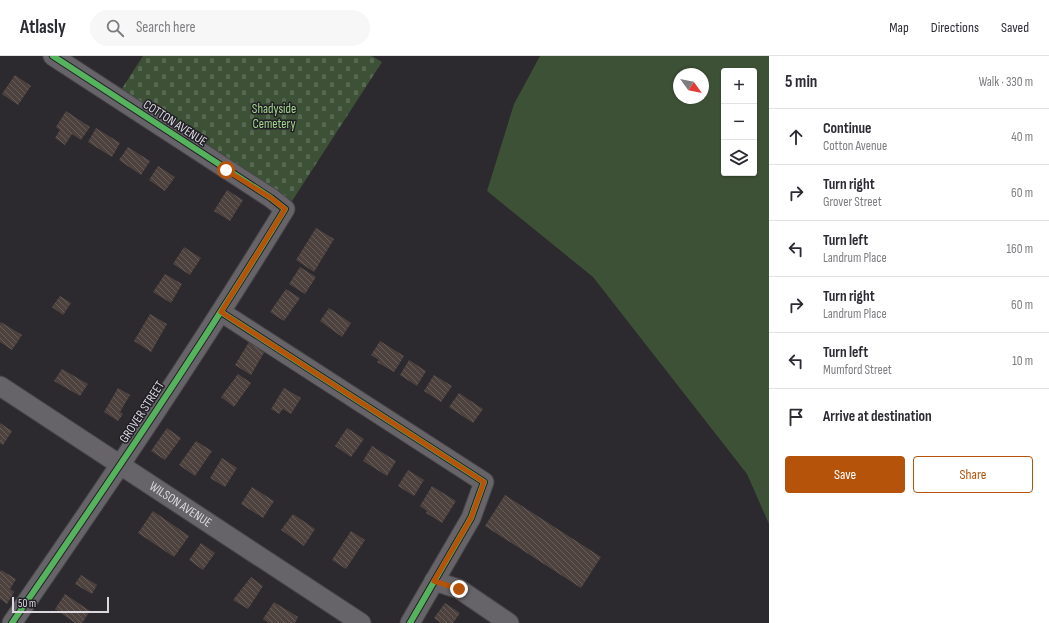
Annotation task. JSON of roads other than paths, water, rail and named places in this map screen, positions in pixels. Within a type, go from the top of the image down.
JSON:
[{"type":"street","name":"COTTON AVENUE","points":[[53,56],[271,198],[285,209]]},
{"type":"street","name":"GROVER STREET","points":[[12,623],[120,465],[221,312],[285,209]]},
{"type":"street","points":[[221,312],[484,482],[471,518],[410,623]]},
{"type":"street","name":"WILSON AVENUE","points":[[0,386],[360,623]]},
{"type":"street","points":[[434,581],[459,589],[508,623]]},
{"type":"park label","name":"Shadyside Cemetery","points":[[274,116]]}]
